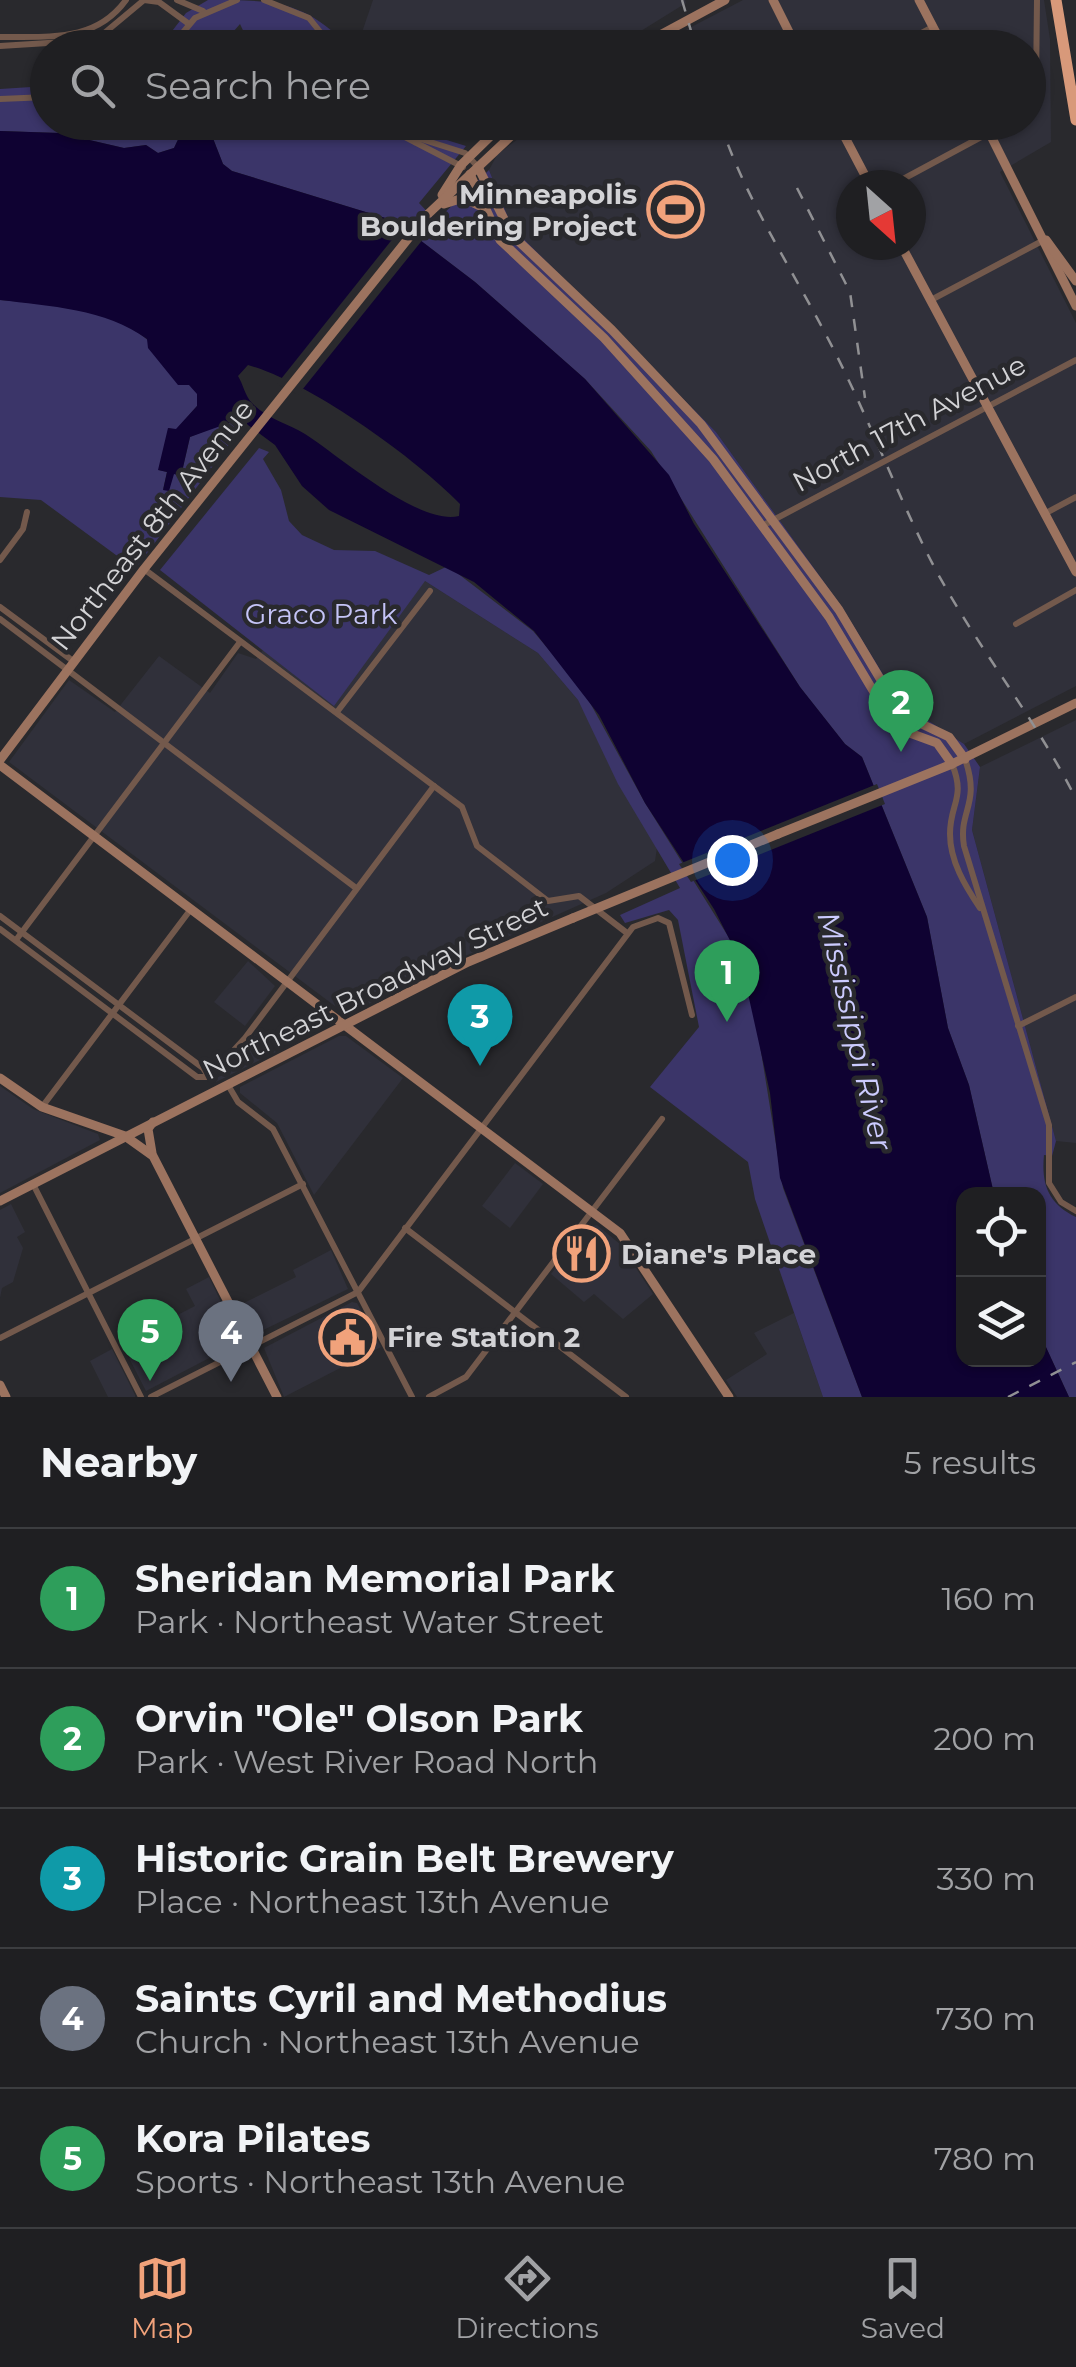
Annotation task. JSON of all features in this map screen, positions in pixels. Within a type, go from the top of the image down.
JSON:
[{"type":"highway","points":[[1058,0],[1076,120]]},
{"type":"street","points":[[94,30],[108,22],[126,0]]},
{"type":"street","points":[[108,30],[144,0],[159,2],[189,24]]},
{"type":"street","points":[[177,0],[204,12]]},
{"type":"street","points":[[184,30],[204,12],[237,0]]},
{"type":"street","points":[[264,0],[309,18],[319,30]]},
{"type":"street","points":[[669,30],[725,0]]},
{"type":"street","points":[[772,0],[788,30]]},
{"type":"street","points":[[919,0],[935,30]]},
{"type":"street","points":[[1037,0],[1037,30]]},
{"type":"street","points":[[927,30],[933,27]]},
{"type":"street","points":[[0,37],[30,35]]},
{"type":"street","points":[[0,46],[30,44]]},
{"type":"street","points":[[0,99],[30,98]]},
{"type":"street","points":[[411,140],[474,170],[503,222],[539,268],[690,432],[762,526],[829,617],[886,714],[907,732],[937,743],[952,764],[960,787],[950,830],[952,848],[964,882],[984,915]]},
{"type":"street","points":[[425,140],[470,157]]},
{"type":"street","points":[[430,212],[462,166],[487,140]]},
{"type":"street","points":[[430,212],[506,140]]},
{"type":"street","points":[[846,140],[862,170]]},
{"type":"street","points":[[921,170],[978,140]]},
{"type":"street","points":[[993,140],[1046,240],[1076,282]]},
{"type":"street","points":[[470,157],[500,240],[612,330],[701,424],[839,610],[894,702],[907,717],[949,737],[965,758],[974,792],[962,834],[1049,1125],[1049,1183],[1061,1202],[1076,1211]]},
{"type":"street","points":[[430,212],[463,198],[486,209]]},
{"type":"street","name":"Northeast 8th Avenue","points":[[0,763],[144,569],[430,212]]},
{"type":"street","points":[[930,300],[1046,240]]},
{"type":"street","points":[[1046,240],[1048,254],[1076,306]]},
{"type":"street","points":[[910,260],[1076,572]]},
{"type":"street","points":[[604,338],[612,330]]},
{"type":"street","name":"North 17th Avenue","points":[[762,526],[1076,360]]},
{"type":"street","points":[[1044,514],[1076,497]]},
{"type":"street","points":[[0,560],[23,529],[27,512]]},
{"type":"street","points":[[144,569],[462,807],[477,846],[548,901],[579,896],[627,933]]},
{"type":"street","points":[[1016,624],[1076,590]]},
{"type":"street","points":[[337,712],[430,591]]},
{"type":"street","points":[[0,607],[164,742],[356,888]]},
{"type":"street","points":[[0,618],[70,665]]},
{"type":"street","points":[[16,940],[240,642]]},
{"type":"street","name":"Northeast Broadway Street","points":[[0,1201],[468,962],[916,780],[1076,703]]},
{"type":"street","points":[[0,763],[626,1240],[729,1397]]},
{"type":"street","points":[[0,929],[197,1077],[208,1077],[223,1067],[434,786]]},
{"type":"street","points":[[42,1107],[190,909]]},
{"type":"street","points":[[0,916],[202,1068],[208,1077]]},
{"type":"street","points":[[151,1397],[358,1292],[627,933],[658,918],[670,922],[692,1015]]},
{"type":"street","points":[[1018,1026],[1076,997]]},
{"type":"street","points":[[0,1078],[42,1107],[124,1136],[153,1156]]},
{"type":"street","points":[[228,1084],[238,1102],[274,1129],[412,1397]]},
{"type":"street","points":[[429,1397],[466,1377],[662,1119]]},
{"type":"street","points":[[152,1122],[148,1130],[153,1156],[277,1397]]},
{"type":"street","points":[[32,1184],[142,1397]]},
{"type":"street","points":[[0,1338],[302,1184]]},
{"type":"street","points":[[405,1228],[626,1397]]},
{"type":"street","points":[[0,1385],[6,1397]]},
{"type":"shaded area","points":[[373,0],[686,3],[642,30],[363,30]]},
{"type":"shaded area","points":[[743,0],[1044,0],[1050,39],[1051,142],[1000,172],[1076,323],[1076,686],[964,744],[900,702],[842,607],[716,432],[512,227],[489,170],[497,155],[517,140],[1046,140],[1046,30],[686,30]]},
{"type":"shaded area","points":[[425,581],[538,653],[578,700],[657,848],[655,861],[606,893],[445,965],[347,1015],[9,762],[69,680],[115,712],[159,656],[210,693],[238,653],[256,659],[286,620]]},
{"type":"shaded area","points":[[1076,720],[1076,1143],[1056,1141],[972,830],[980,767]]},
{"type":"shaded area","points":[[248,961],[275,986],[245,1026],[214,1002]]},
{"type":"shaded area","points":[[255,1034],[276,1052],[216,1082],[215,1079],[224,1074]]},
{"type":"shaded area","points":[[339,1036],[346,1036],[403,1078],[314,1195],[277,1123],[240,1093],[240,1087]]},
{"type":"shaded area","points":[[0,1086],[33,1109],[98,1134],[100,1140],[0,1193]]},
{"type":"shaded area","points":[[515,1163],[543,1184],[510,1228],[482,1206]]},
{"type":"shaded area","points":[[11,1204],[25,1232],[17,1237],[23,1248],[13,1282],[2,1288],[0,1298],[0,1210]]},
{"type":"shaded area","points":[[597,1225],[621,1245],[653,1294],[623,1319],[594,1294],[584,1302],[551,1274],[587,1227]]},
{"type":"shaded area","points":[[331,1250],[348,1289],[253,1335],[238,1306],[296,1277],[293,1270]]},
{"type":"shaded area","points":[[209,1277],[240,1342],[146,1391],[129,1358],[165,1339],[158,1325],[195,1306],[186,1289]]},
{"type":"shaded area","points":[[352,1302],[357,1303],[381,1347],[284,1397],[264,1348]]},
{"type":"shaded area","points":[[794,1313],[823,1397],[737,1397],[726,1380],[767,1354],[754,1333]]},
{"type":"shaded area","points":[[112,1349],[135,1397],[108,1397],[90,1361]]},
{"type":"green space","points":[[208,0],[269,2],[302,11],[332,30],[243,30],[240,24],[235,30],[173,30],[186,13]]},
{"type":"green space","points":[[30,87],[30,132],[0,131],[0,89]]},
{"type":"green space","points":[[89,140],[178,140],[174,148],[158,153],[146,145],[124,148]]},
{"type":"green space","points":[[214,140],[447,140],[466,146],[419,203],[436,221],[489,170],[512,227],[716,432],[842,607],[900,702],[964,744],[980,767],[972,830],[1056,1141],[1052,1156],[1044,1155],[1044,1176],[1053,1200],[1076,1217],[1076,1397],[1069,1397],[1046,1347],[1046,1187],[992,1187],[969,1085],[948,1028],[927,917],[862,757],[845,744],[800,687],[651,451],[585,379],[475,282],[395,221],[232,171],[223,164]]},
{"type":"green space","points":[[0,300],[75,309],[129,327],[158,350],[198,394],[197,406],[176,430],[169,428],[159,470],[167,472],[163,490],[173,473],[181,476],[190,437],[233,419],[246,422],[135,569],[41,500],[0,497]]},
{"type":"green space","name":"Graco Park","points":[[259,448],[269,452],[263,459],[281,490],[289,521],[302,535],[334,550],[375,551],[429,575],[448,566],[533,631],[583,690],[645,803],[736,949],[753,1002],[783,1188],[862,1397],[823,1397],[755,1199],[748,1162],[650,1087],[699,1027],[678,920],[669,910],[625,923],[620,915],[680,888],[618,784],[578,700],[538,653],[425,581],[334,706],[160,570]]},
{"type":"water","name":"Mississippi River","points":[[0,131],[30,132],[30,140],[89,140],[124,148],[146,145],[158,153],[174,148],[178,140],[214,140],[223,164],[232,171],[395,221],[475,282],[585,379],[669,475],[694,524],[800,687],[845,744],[862,757],[927,917],[948,1028],[969,1085],[992,1187],[956,1187],[956,1367],[1046,1367],[1046,1347],[1069,1397],[862,1397],[780,1178],[770,1093],[741,962],[714,909],[645,803],[599,715],[534,631],[474,582],[329,510],[302,486],[275,445],[240,419],[190,437],[181,476],[174,474],[169,491],[163,490],[167,472],[158,470],[168,428],[176,429],[197,406],[197,394],[189,385],[178,385],[148,348],[147,339],[131,329],[76,310],[0,300]],"holes":[[[248,365],[331,404],[440,485],[460,504],[459,516],[442,516],[401,500],[305,434],[258,408],[238,376]]]},
{"type":"pier","points":[[406,222],[424,238],[298,395],[277,384]]},
{"type":"pier","points":[[877,784],[885,804],[691,882],[679,864]]},
{"type":"railway","points":[[682,0],[691,30]]},
{"type":"railway","points":[[727,140],[768,229],[839,360],[927,553],[1076,799]]},
{"type":"railway","points":[[797,188],[850,292],[865,398]]},
{"type":"railway","points":[[1008,1397],[1076,1362]]},
{"type":"place","name":"Minneapolis Bouldering Project","points":[[676,210]]},
{"type":"place","name":"Orvin \"Ole\" Olson Park","points":[[901,752]]},
{"type":"place","name":"Sheridan Memorial Park","points":[[727,1022]]},
{"type":"place","name":"Historic Grain Belt Brewery","points":[[480,1066]]},
{"type":"place","name":"Diane's Place","points":[[582,1254]]},
{"type":"place","name":"Fire Station 2","points":[[348,1337]]},
{"type":"place","name":"Kora Pilates","points":[[150,1381]]},
{"type":"place","name":"Saints Cyril and Methodius","points":[[231,1382]]}]
